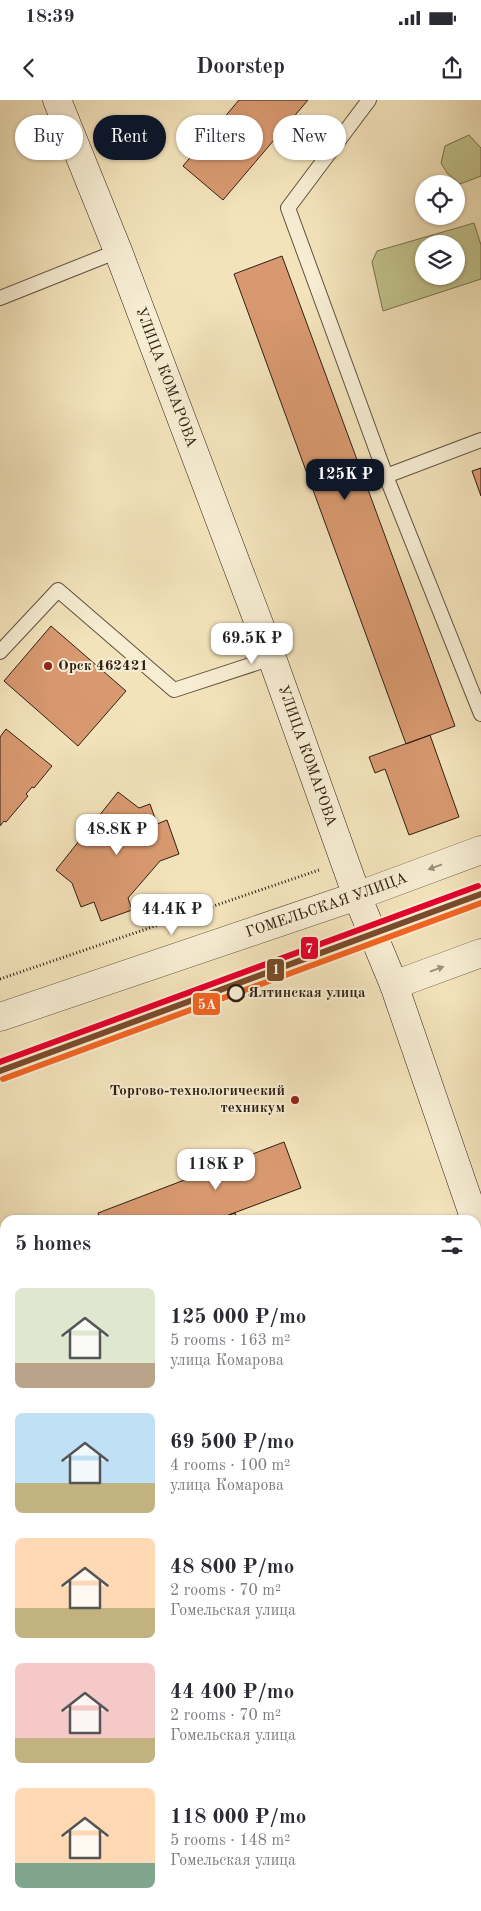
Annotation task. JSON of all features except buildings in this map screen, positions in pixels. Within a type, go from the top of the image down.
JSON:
[{"type":"main road","name":"УЛИЦА КОМАРОВА","points":[[57,100],[118,252],[272,658],[357,896],[394,985],[473,1215]]},
{"type":"main road","name":"ГОМЕЛЬСКАЯ УЛИЦА","points":[[0,1017],[357,896],[481,850]]},
{"type":"main road","points":[[394,985],[481,953]]},
{"type":"lane","points":[[369,100],[288,208],[386,476],[481,714]]},
{"type":"lane","points":[[0,298],[118,252]]},
{"type":"lane","points":[[386,476],[481,440]]},
{"type":"lane","points":[[0,652],[58,590],[174,690],[272,658]]},
{"type":"path","points":[[0,979],[345,862]]},
{"type":"green space","points":[[469,135],[481,148],[481,176],[465,182],[465,175],[449,175],[441,163],[445,146]]},
{"type":"green space","points":[[474,223],[481,245],[481,279],[465,284],[465,235],[432,235]]},
{"type":"green space","points":[[415,240],[415,285],[463,285],[383,311],[372,262],[377,251]]},
{"type":"transit line","name":"7","points":[[0,1062],[478,886]]},
{"type":"transit line","name":"1","points":[[0,1071],[481,894]]},
{"type":"transit line","name":"5А","points":[[3,1079],[481,903]]},
{"type":"place","name":"Орск 462421","points":[[48,666]]},
{"type":"place","name":"Ялтинская улица","points":[[236,993]]},
{"type":"place","name":"Торгово-технологический техникум","points":[[295,1100]]}]
